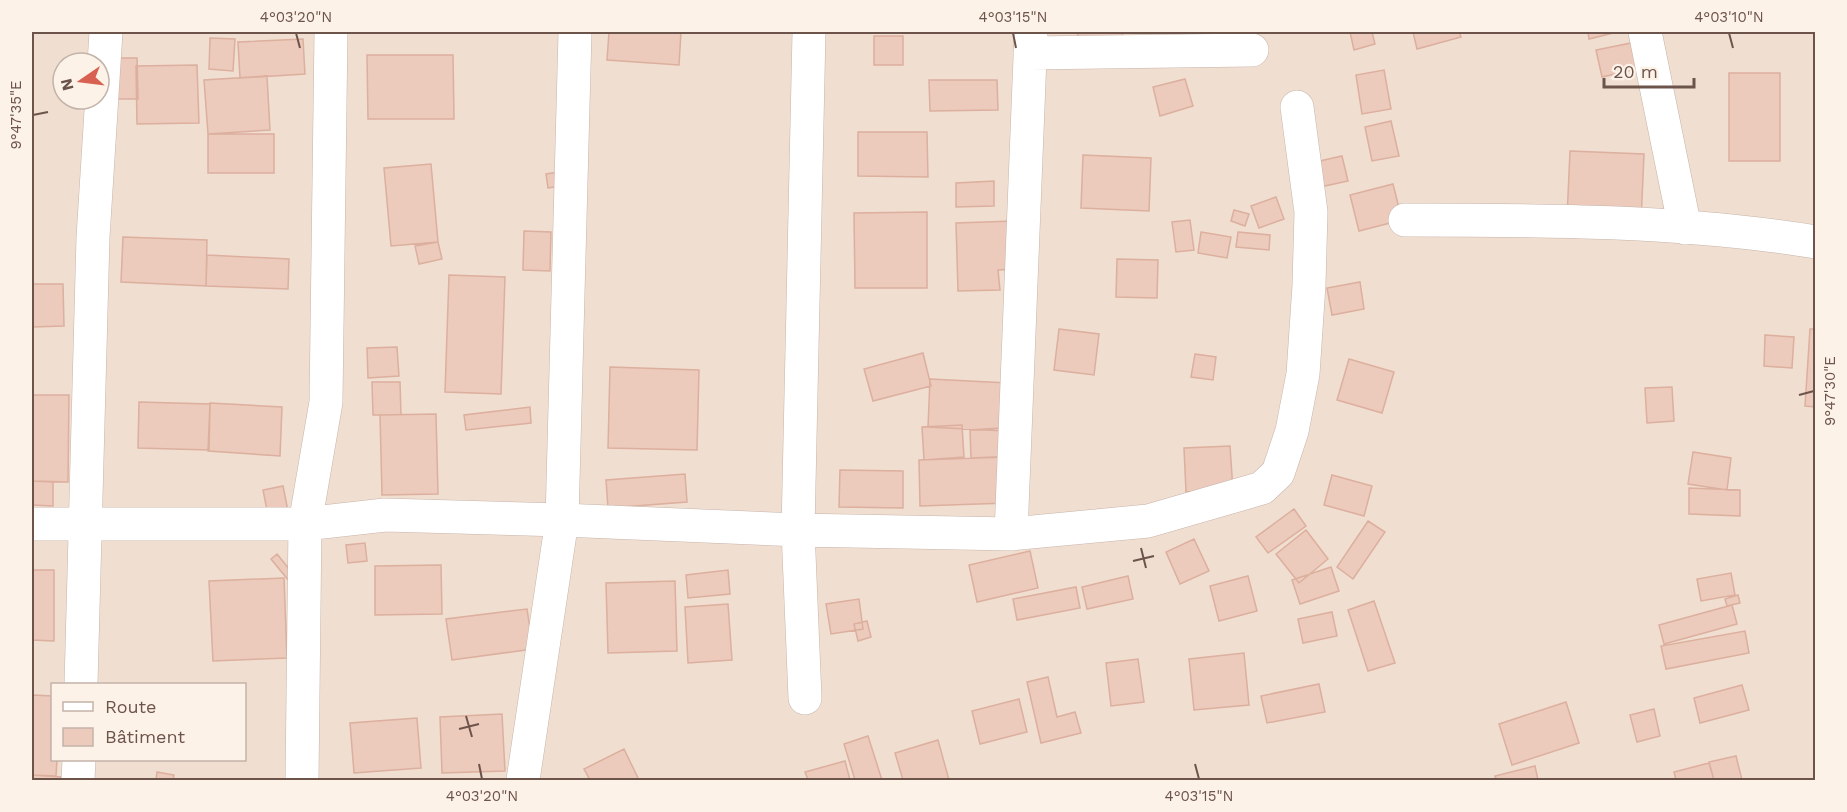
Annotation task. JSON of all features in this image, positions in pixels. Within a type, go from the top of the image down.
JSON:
[{"type":"street","points":[[81,683],[93,237],[106,32]]},
{"type":"street","points":[[302,780],[305,524],[326,402],[331,32]]},
{"type":"street","points":[[523,780],[562,519],[575,32]]},
{"type":"street","points":[[805,698],[798,530],[809,32]]},
{"type":"street","points":[[1645,32],[1685,228]]},
{"type":"street","points":[[1011,534],[1030,42],[1252,50]]},
{"type":"street","points":[[32,524],[305,524],[385,515],[562,519],[798,530],[1011,534],[1148,521],[1262,488],[1278,473],[1292,431],[1304,374],[1310,285],[1311,212],[1297,107]]},
{"type":"street","points":[[1405,220],[1553,220],[1755,232],[1815,242]]},
{"type":"street","points":[[78,780],[79,761]]},
{"type":"shaded area","points":[[32,32],[1815,32],[1815,780],[32,780]]},
{"type":"building","points":[[609,32],[681,32],[679,65],[607,60]]},
{"type":"building","points":[[1077,32],[1122,32],[1123,39],[1081,50]]},
{"type":"building","points":[[1350,32],[1372,32],[1375,44],[1354,50]]},
{"type":"building","points":[[1413,32],[1459,32],[1461,37],[1417,49]]},
{"type":"building","points":[[1588,32],[1612,32],[1613,33],[1589,39]]},
{"type":"building","points":[[874,36],[903,36],[903,65],[874,65]]},
{"type":"building","points":[[210,38],[235,39],[233,71],[209,69]]},
{"type":"building","points":[[303,39],[305,74],[240,78],[238,42]]},
{"type":"building","points":[[1631,43],[1637,69],[1602,77],[1596,50]]},
{"type":"building","points":[[367,55],[453,55],[454,119],[368,119]]},
{"type":"building","points":[[118,58],[137,58],[138,99],[118,99]]},
{"type":"building","points":[[197,65],[199,123],[137,124],[136,66]]},
{"type":"building","points":[[1384,70],[1391,109],[1362,114],[1356,75]]},
{"type":"building","points":[[1729,73],[1780,73],[1780,161],[1729,161]]},
{"type":"building","points":[[267,76],[270,130],[208,134],[204,80]]},
{"type":"building","points":[[1185,79],[1193,106],[1160,116],[1153,87]]},
{"type":"building","points":[[929,80],[997,80],[998,110],[930,111]]},
{"type":"building","points":[[1391,121],[1399,156],[1372,161],[1365,127]]},
{"type":"building","points":[[858,132],[927,132],[928,177],[858,176]]},
{"type":"building","points":[[208,134],[274,134],[274,173],[208,173]]},
{"type":"building","points":[[1570,151],[1644,154],[1641,222],[1567,218]]},
{"type":"building","points":[[1083,155],[1151,158],[1149,211],[1081,208]]},
{"type":"building","points":[[1342,156],[1348,181],[1320,187],[1315,162]]},
{"type":"building","points":[[431,164],[438,242],[391,246],[384,168]]},
{"type":"building","points":[[559,172],[561,186],[548,188],[546,174]]},
{"type":"building","points":[[994,181],[994,206],[956,207],[956,183]]},
{"type":"building","points":[[1393,184],[1402,220],[1359,231],[1350,195]]},
{"type":"building","points":[[1276,197],[1284,219],[1259,228],[1251,206]]},
{"type":"building","points":[[1234,210],[1249,214],[1245,226],[1231,221]]},
{"type":"building","points":[[927,212],[927,288],[855,288],[854,213]]},
{"type":"building","points":[[1190,220],[1194,250],[1176,252],[1172,222]]},
{"type":"building","points":[[1013,221],[1014,269],[998,270],[1000,290],[958,291],[956,223]]},
{"type":"building","points":[[524,231],[551,232],[550,271],[523,270]]},
{"type":"building","points":[[1201,232],[1231,237],[1227,258],[1198,253]]},
{"type":"building","points":[[1238,232],[1270,235],[1269,250],[1236,247]]},
{"type":"building","points":[[123,237],[207,240],[206,286],[121,282]]},
{"type":"building","points":[[438,242],[442,259],[419,264],[415,246]]},
{"type":"building","points":[[207,255],[289,259],[288,289],[206,286]]},
{"type":"building","points":[[1117,259],[1158,260],[1157,298],[1116,297]]},
{"type":"building","points":[[449,275],[505,277],[501,394],[445,392]]},
{"type":"building","points":[[1360,282],[1364,309],[1332,315],[1327,288]]},
{"type":"building","points":[[32,284],[63,284],[64,326],[32,327]]},
{"type":"building","points":[[1059,329],[1099,334],[1094,375],[1054,370]]},
{"type":"building","points":[[1810,329],[1816,329],[1816,407],[1805,406]]},
{"type":"building","points":[[1765,335],[1794,337],[1792,368],[1764,366]]},
{"type":"building","points":[[397,347],[399,376],[368,378],[367,348]]},
{"type":"building","points":[[923,353],[931,386],[873,401],[864,369]]},
{"type":"building","points":[[1195,354],[1216,357],[1213,380],[1191,377]]},
{"type":"building","points":[[1349,359],[1394,372],[1382,413],[1337,400]]},
{"type":"building","points":[[610,367],[699,370],[697,450],[608,448]]},
{"type":"building","points":[[930,379],[1008,383],[1006,431],[928,427]]},
{"type":"building","points":[[372,382],[400,382],[401,415],[373,415]]},
{"type":"building","points":[[1672,387],[1674,421],[1647,423],[1645,388]]},
{"type":"building","points":[[32,395],[69,395],[68,482],[32,481]]},
{"type":"building","points":[[139,402],[210,404],[209,450],[138,448]]},
{"type":"building","points":[[210,403],[282,407],[280,456],[208,451]]},
{"type":"building","points":[[530,407],[531,423],[466,430],[464,415]]},
{"type":"building","points":[[436,414],[438,494],[382,495],[380,415]]},
{"type":"building","points":[[962,425],[964,457],[924,460],[922,427]]},
{"type":"building","points":[[1018,427],[1019,456],[971,458],[970,430]]},
{"type":"building","points":[[1230,446],[1233,490],[1186,492],[1184,448]]},
{"type":"building","points":[[1693,452],[1731,458],[1727,490],[1688,484]]},
{"type":"building","points":[[1007,457],[1008,503],[920,506],[919,460]]},
{"type":"building","points":[[840,470],[903,471],[903,508],[839,507]]},
{"type":"building","points":[[685,474],[687,502],[608,508],[606,480]]},
{"type":"building","points":[[1332,475],[1372,486],[1364,516],[1324,505]]},
{"type":"building","points":[[32,481],[53,482],[53,506],[32,505]]},
{"type":"building","points":[[283,486],[288,511],[268,515],[263,490]]},
{"type":"building","points":[[1689,488],[1740,490],[1740,516],[1689,514]]},
{"type":"building","points":[[1294,509],[1306,526],[1268,553],[1256,537]]},
{"type":"building","points":[[1368,521],[1385,532],[1353,579],[1337,567]]},
{"type":"building","points":[[1306,530],[1328,559],[1299,583],[1276,554]]},
{"type":"building","points":[[1194,539],[1209,571],[1180,584],[1166,552]]},
{"type":"building","points":[[365,543],[367,561],[348,563],[346,545]]},
{"type":"building","points":[[1030,551],[1038,588],[977,602],[969,565]]},
{"type":"building","points":[[277,554],[294,575],[289,581],[271,559]]},
{"type":"building","points":[[441,565],[442,614],[375,615],[375,566]]},
{"type":"building","points":[[1331,567],[1339,591],[1300,604],[1292,580]]},
{"type":"building","points":[[32,570],[54,570],[54,641],[32,640]]},
{"type":"building","points":[[728,570],[730,594],[688,598],[686,575]]},
{"type":"building","points":[[1731,573],[1735,595],[1701,601],[1697,579]]},
{"type":"building","points":[[1128,576],[1133,599],[1087,609],[1082,587]]},
{"type":"building","points":[[1248,576],[1257,611],[1219,621],[1210,586]]},
{"type":"building","points":[[284,578],[287,658],[213,661],[209,581]]},
{"type":"building","points":[[675,581],[677,651],[608,653],[606,583]]},
{"type":"building","points":[[1076,587],[1080,608],[1017,620],[1013,599]]},
{"type":"building","points":[[1738,595],[1740,603],[1727,606],[1725,599]]},
{"type":"building","points":[[859,599],[863,629],[831,634],[826,604]]},
{"type":"building","points":[[1374,601],[1395,663],[1368,671],[1348,610]]},
{"type":"building","points":[[728,604],[732,660],[688,663],[685,607]]},
{"type":"building","points":[[1732,605],[1737,624],[1664,644],[1659,625]]},
{"type":"building","points":[[527,609],[533,649],[452,660],[446,619]]},
{"type":"building","points":[[1332,612],[1337,636],[1303,643],[1298,619]]},
{"type":"building","points":[[867,621],[871,637],[858,641],[854,624]]},
{"type":"building","points":[[1745,631],[1749,653],[1666,669],[1661,646]]},
{"type":"building","points":[[1244,653],[1249,705],[1194,710],[1189,659]]},
{"type":"building","points":[[1138,659],[1144,702],[1111,706],[1106,663]]},
{"type":"building","points":[[1048,677],[1057,717],[1075,712],[1081,733],[1041,743],[1027,682]]},
{"type":"building","points":[[1319,684],[1325,712],[1267,723],[1261,696]]},
{"type":"building","points":[[1742,685],[1749,710],[1700,723],[1694,698]]},
{"type":"building","points":[[32,695],[51,696],[51,761],[57,761],[56,776],[32,775]]},
{"type":"building","points":[[1019,699],[1027,732],[980,744],[972,711]]},
{"type":"building","points":[[1566,702],[1579,743],[1512,765],[1499,724]]},
{"type":"building","points":[[1654,709],[1660,736],[1637,742],[1630,715]]},
{"type":"building","points":[[502,714],[505,771],[442,773],[440,717]]},
{"type":"building","points":[[417,718],[421,768],[354,773],[350,723]]},
{"type":"building","points":[[868,736],[882,780],[855,780],[844,744]]},
{"type":"building","points":[[938,740],[949,780],[903,780],[895,753]]},
{"type":"building","points":[[624,749],[639,780],[590,780],[584,769]]},
{"type":"building","points":[[1736,756],[1742,780],[1714,780],[1709,762]]},
{"type":"building","points":[[845,761],[850,780],[808,780],[805,772]]},
{"type":"building","points":[[1709,763],[1714,780],[1676,780],[1674,772]]},
{"type":"building","points":[[1535,766],[1538,780],[1496,780],[1495,776]]},
{"type":"building","points":[[157,772],[174,775],[173,780],[156,780]]},
{"type":"building","points":[[32,775],[61,777],[61,780],[32,780]]}]
